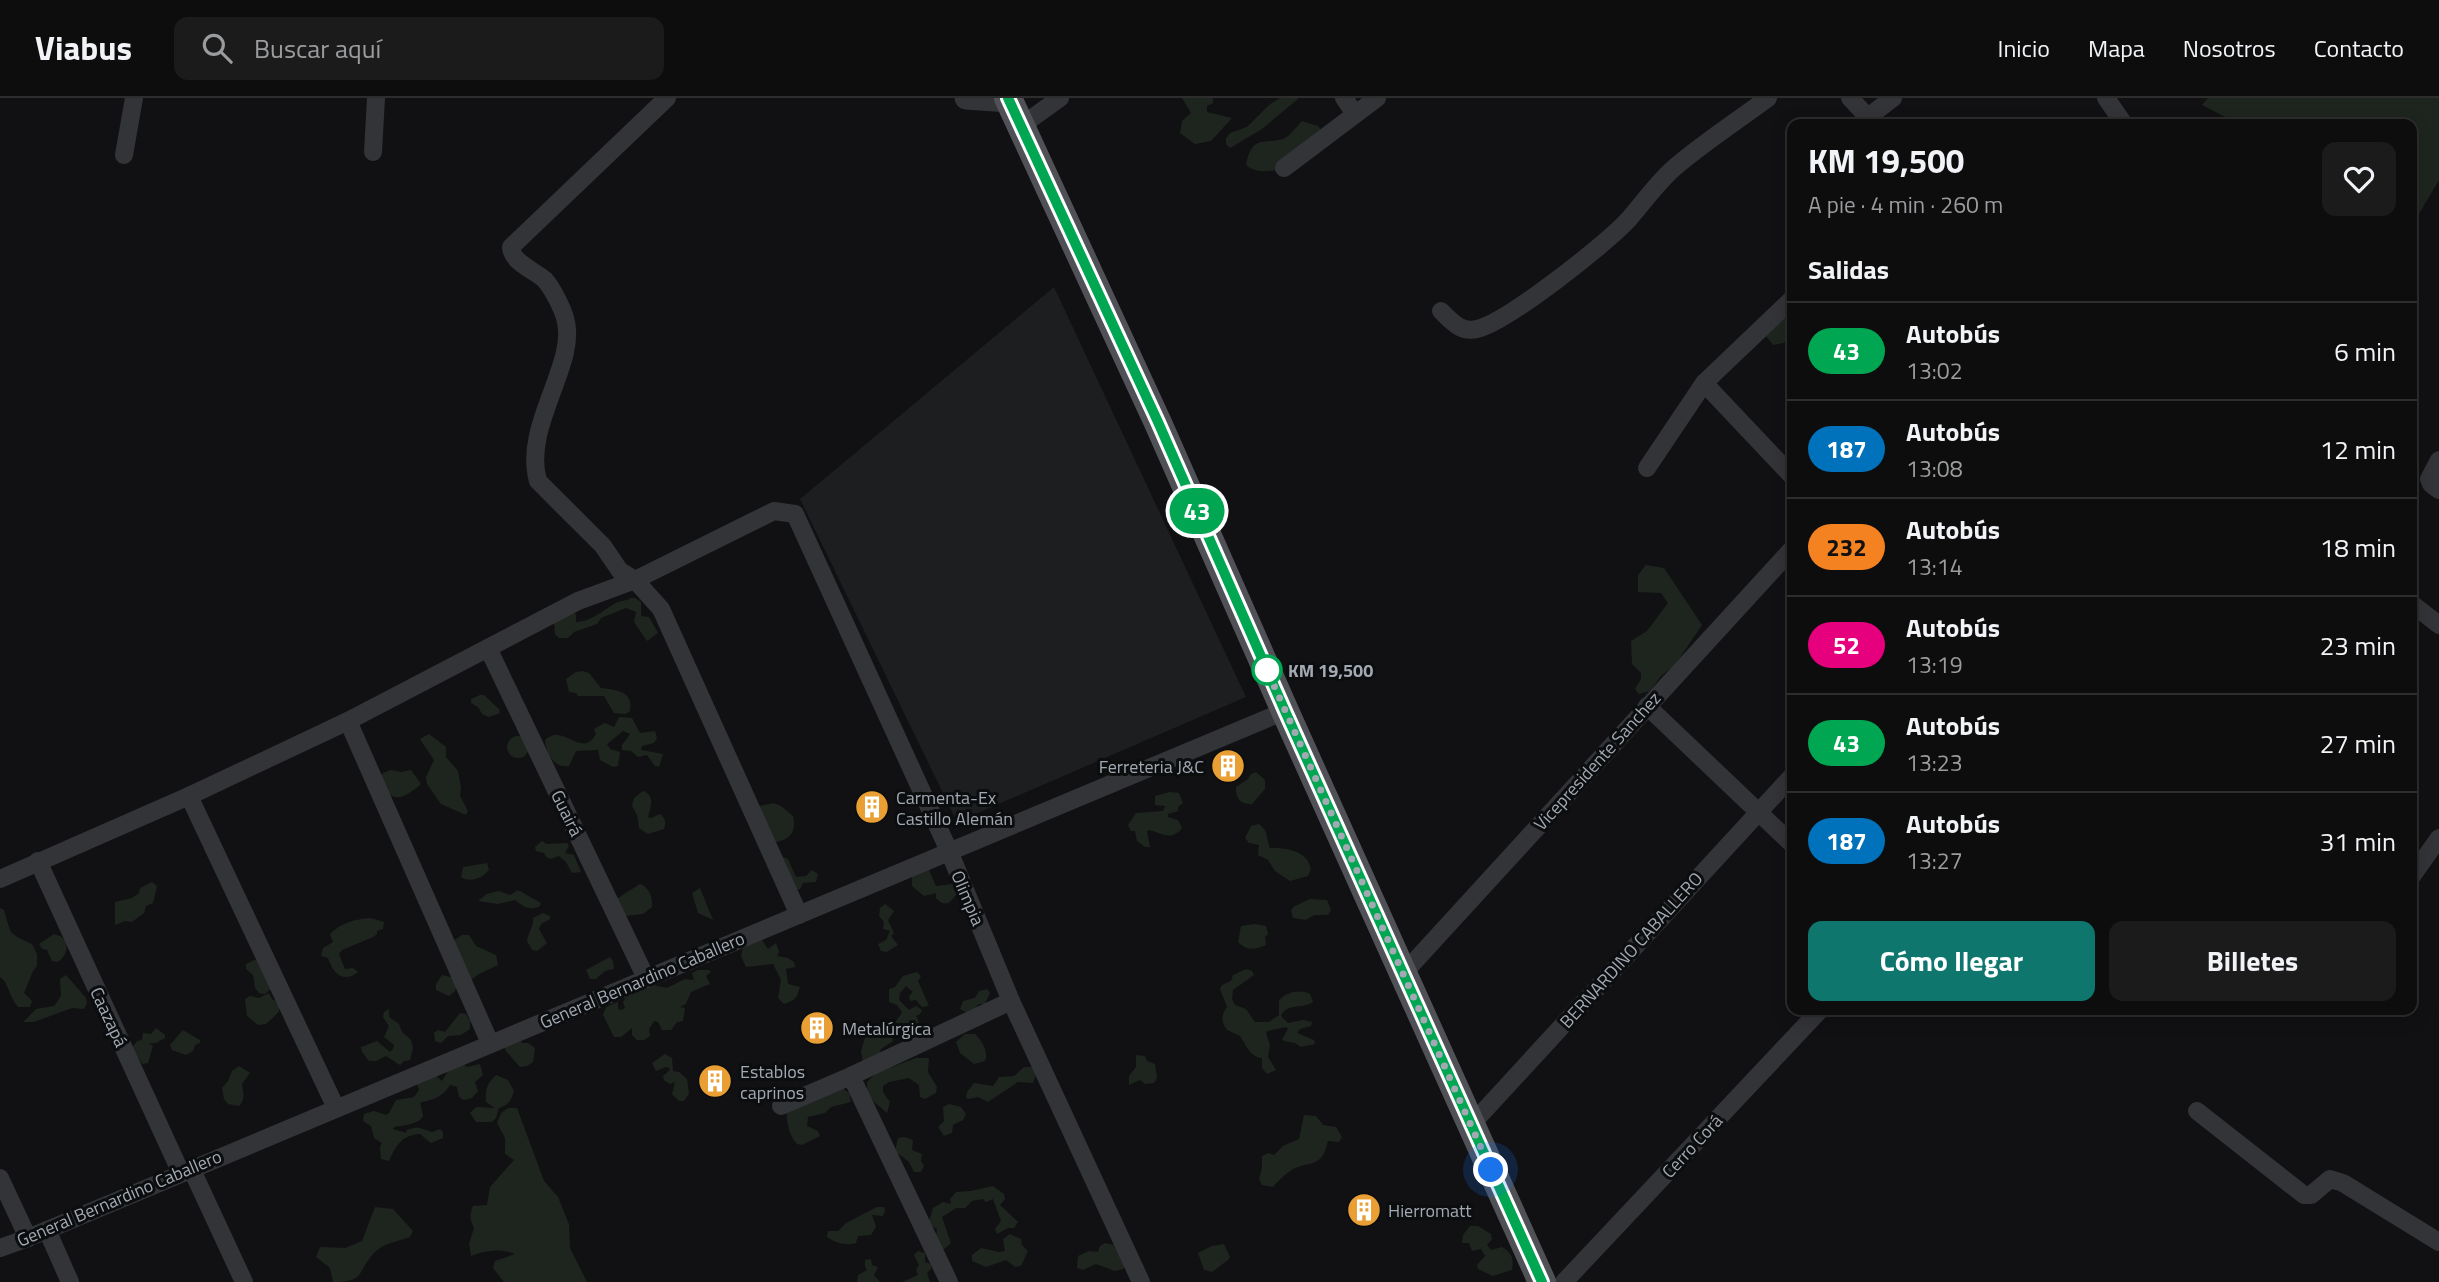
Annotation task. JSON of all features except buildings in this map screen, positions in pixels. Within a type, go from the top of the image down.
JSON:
[{"type":"main road","points":[[1008,99],[1158,422],[1542,1282]]},
{"type":"street","points":[[124,155],[134,98]]},
{"type":"street","points":[[373,152],[376,98]]},
{"type":"street","points":[[667,98],[511,247],[514,257],[547,282],[565,319],[567,344],[541,423],[535,452],[538,481],[603,545],[620,570],[635,580],[661,609],[799,915]]},
{"type":"street","points":[[966,98],[1008,99]]},
{"type":"street","points":[[1021,126],[1060,98]]},
{"type":"street","points":[[1344,98],[1355,114]]},
{"type":"street","points":[[1284,168],[1377,98]]},
{"type":"street","points":[[1441,311],[1466,330],[1488,326],[1510,313],[1603,243],[1627,221],[1673,169],[1768,98]]},
{"type":"street","points":[[1850,98],[1869,119]]},
{"type":"street","points":[[1873,119],[1893,98]]},
{"type":"street","points":[[2106,98],[2121,119]]},
{"type":"street","points":[[1647,468],[1704,383],[1787,304]]},
{"type":"street","points":[[1704,383],[1787,471]]},
{"type":"street","points":[[2439,460],[2429,479],[2439,490]]},
{"type":"street","name":"Olimpia","points":[[635,580],[774,512],[795,514],[949,851],[1011,1001],[1141,1282]]},
{"type":"street","name":"Vicepresidente Sanchez","points":[[1403,974],[1787,554]]},
{"type":"street","points":[[0,879],[189,796],[348,721],[578,601],[635,580]]},
{"type":"street","points":[[2417,608],[2439,625]]},
{"type":"street","name":"Guairá","points":[[488,648],[646,978]]},
{"type":"street","points":[[1647,706],[1787,839]]},
{"type":"street","name":"General Bernardino Caballero","points":[[0,1248],[1285,711]]},
{"type":"street","points":[[348,721],[490,1043]]},
{"type":"street","name":"BERNARDINO CABALLERO","points":[[1471,1125],[1787,781]]},
{"type":"street","points":[[189,796],[336,1108]]},
{"type":"street","points":[[2417,869],[2439,838]]},
{"type":"street","name":"Caazapá","points":[[38,861],[186,1170],[244,1282]]},
{"type":"street","points":[[781,1106],[1011,1001]]},
{"type":"street","name":"Cerro Corá","points":[[1564,1282],[1814,1015]]},
{"type":"street","points":[[851,1076],[949,1282]]},
{"type":"street","points":[[2197,1111],[2304,1195],[2311,1195],[2330,1179],[2343,1183],[2439,1242]]},
{"type":"street","points":[[0,1178],[28,1238]]},
{"type":"street","points":[[47,1230],[70,1282]]},
{"type":"shaded area","points":[[1182,98],[1213,98],[1213,103],[1207,106],[1207,112],[1232,118],[1211,141],[1195,144],[1180,133],[1182,121],[1191,113]]},
{"type":"shaded area","points":[[1280,98],[1299,98],[1262,129],[1230,148],[1226,144],[1230,133],[1247,127]]},
{"type":"shaded area","points":[[2208,98],[2439,98],[2439,180],[2417,217],[2417,119],[2229,119],[2202,105]]},
{"type":"shaded area","points":[[1302,121],[1318,126],[1321,130],[1289,164],[1270,171],[1254,170],[1246,165],[1256,144],[1285,138]]},
{"type":"shaded area","points":[[1054,287],[1246,697],[957,822],[800,499]]},
{"type":"shaded area","points":[[1787,297],[1787,340],[1773,345],[1759,327]]},
{"type":"shaded area","points":[[1646,565],[1664,568],[1702,625],[1675,665],[1661,676],[1650,691],[1639,694],[1635,689],[1641,679],[1641,673],[1632,664],[1631,641],[1647,631],[1668,603],[1661,593],[1638,592],[1638,575]]},
{"type":"shaded area","points":[[631,598],[641,602],[641,616],[649,617],[658,633],[647,641],[634,622],[636,612],[626,608],[601,618],[597,624],[574,632],[568,638],[559,638],[555,634],[554,623],[569,605],[576,615],[576,622],[581,622]]},
{"type":"shaded area","points":[[583,671],[589,673],[601,688],[627,695],[631,704],[630,711],[626,714],[614,713],[604,696],[578,696],[569,692],[566,679]]},
{"type":"shaded area","points":[[484,695],[500,713],[489,717],[482,714],[478,707],[471,703],[471,699]]},
{"type":"shaded area","points":[[619,717],[632,718],[640,733],[655,731],[657,738],[654,743],[642,746],[641,750],[663,754],[659,767],[655,766],[647,755],[638,757],[631,751],[622,750],[622,745],[630,734],[623,731],[607,744],[610,749],[620,752],[618,766],[613,767],[600,760],[598,750],[576,751],[569,766],[555,763],[549,755],[545,740],[552,736],[559,735],[585,743],[591,741],[596,734],[594,729],[605,723],[614,727]]},
{"type":"shaded area","points":[[429,734],[446,747],[446,757],[458,771],[460,796],[468,811],[466,815],[441,804],[427,784],[426,777],[434,760],[420,739]]},
{"type":"shaded area","points":[[518,736],[528,743],[529,747],[522,757],[518,758],[508,751],[507,747],[514,737]]},
{"type":"shaded area","points":[[391,770],[411,770],[421,784],[408,794],[393,796],[377,781],[383,773]]},
{"type":"shaded area","points":[[1256,772],[1265,780],[1265,789],[1252,804],[1242,802],[1236,787]]},
{"type":"shaded area","points":[[643,791],[651,798],[648,817],[660,814],[665,821],[664,829],[648,834],[639,828],[632,806],[634,798]]},
{"type":"shaded area","points":[[1170,792],[1179,793],[1183,803],[1178,807],[1178,811],[1168,814],[1168,817],[1178,820],[1182,828],[1171,835],[1147,831],[1150,847],[1145,847],[1137,841],[1135,831],[1131,831],[1128,825],[1136,813],[1163,811],[1165,806],[1155,805],[1155,796]]},
{"type":"shaded area","points":[[774,803],[793,816],[794,829],[789,837],[767,843],[759,806]]},
{"type":"shaded area","points":[[1259,824],[1266,832],[1270,848],[1295,851],[1305,858],[1311,869],[1308,876],[1290,881],[1275,871],[1268,860],[1258,855],[1259,845],[1249,843],[1245,838],[1251,826]]},
{"type":"shaded area","points":[[542,841],[547,844],[567,843],[569,846],[565,853],[574,855],[581,872],[572,873],[559,856],[551,859],[536,851],[535,847]]},
{"type":"shaded area","points":[[781,856],[788,859],[796,877],[806,876],[812,870],[818,874],[816,882],[803,883],[800,889],[794,891]]},
{"type":"shaded area","points":[[487,863],[489,870],[480,877],[468,880],[461,877],[463,867]]},
{"type":"shaded area","points":[[921,869],[929,870],[936,886],[953,884],[959,891],[946,903],[936,898],[936,893],[924,896],[912,886],[912,873]]},
{"type":"shaded area","points":[[152,882],[157,886],[153,903],[146,906],[144,913],[132,922],[125,921],[115,925],[115,902],[132,898],[139,893],[140,888]]},
{"type":"shaded area","points":[[640,884],[650,893],[652,907],[643,914],[625,916],[618,905],[618,898]]},
{"type":"shaded area","points":[[700,888],[713,920],[698,913],[692,893]]},
{"type":"shaded area","points":[[518,890],[541,903],[539,907],[526,907],[515,900],[498,904],[478,901],[487,894],[498,891],[510,895]]},
{"type":"shaded area","points":[[1310,899],[1327,900],[1331,910],[1328,915],[1314,915],[1306,920],[1293,918],[1293,907]]},
{"type":"shaded area","points":[[885,904],[894,911],[888,920],[894,933],[891,936],[898,945],[887,952],[881,951],[878,944],[886,940],[890,931],[883,929],[884,922],[879,916],[880,908]]},
{"type":"shaded area","points":[[0,908],[4,910],[12,932],[32,944],[37,954],[37,966],[24,993],[32,1001],[30,1007],[18,1007],[0,977]]},
{"type":"shaded area","points":[[543,913],[550,916],[539,929],[547,943],[537,951],[532,950],[527,941],[533,918]]},
{"type":"shaded area","points":[[370,918],[384,922],[383,929],[377,931],[373,937],[342,950],[339,954],[345,969],[353,968],[358,972],[348,977],[339,975],[328,958],[321,956],[323,948],[333,942],[330,934],[348,922]]},
{"type":"shaded area","points":[[1241,926],[1266,926],[1266,945],[1255,949],[1241,945],[1238,942]]},
{"type":"shaded area","points":[[54,934],[63,939],[67,946],[65,955],[58,962],[52,961],[47,950],[42,949],[39,944]]},
{"type":"shaded area","points":[[462,935],[469,935],[476,946],[496,955],[498,965],[467,983],[453,941]]},
{"type":"shaded area","points":[[762,940],[768,949],[776,943],[779,952],[777,956],[794,962],[795,967],[786,969],[788,984],[800,987],[796,997],[784,1004],[778,998],[781,980],[773,964],[746,967],[741,956],[743,947]]},
{"type":"shaded area","points":[[610,957],[614,969],[605,971],[596,979],[590,979],[586,970]]},
{"type":"shaded area","points":[[254,960],[260,961],[273,987],[265,994],[259,993],[255,988],[253,975],[246,969],[246,964]]},
{"type":"shaded area","points":[[1246,969],[1254,975],[1233,990],[1232,999],[1235,1005],[1246,1009],[1255,1022],[1269,1022],[1279,1015],[1279,1001],[1289,994],[1306,992],[1310,994],[1313,1002],[1287,1009],[1281,1016],[1288,1023],[1303,1020],[1312,1022],[1311,1026],[1300,1029],[1297,1033],[1314,1040],[1315,1044],[1301,1047],[1284,1041],[1282,1039],[1288,1029],[1286,1027],[1268,1031],[1268,1057],[1276,1070],[1267,1074],[1262,1068],[1262,1058],[1251,1053],[1240,1036],[1227,1030],[1223,1021],[1227,1007],[1220,989],[1231,981],[1233,975]]},
{"type":"shaded area","points":[[698,970],[711,972],[706,976],[710,984],[691,992],[686,1004],[680,1007],[685,1008],[683,1021],[677,1022],[671,1030],[662,1030],[658,1022],[654,1021],[649,1029],[650,1036],[644,1040],[637,1040],[632,1035],[632,1028],[621,1037],[614,1037],[603,1015],[606,1007],[618,1002],[618,1009],[621,1010],[625,1008],[623,1002],[628,994],[653,985],[667,988],[685,979],[694,980],[692,973]]},
{"type":"shaded area","points":[[917,972],[921,976],[918,981],[929,1006],[922,1007],[916,1000],[910,1001],[909,996],[913,992],[906,986],[900,993],[899,1000],[909,1010],[916,1006],[922,1010],[916,1016],[919,1022],[917,1034],[898,1034],[895,1025],[902,1012],[897,1005],[889,1002],[889,989],[895,987],[903,976]]},
{"type":"shaded area","points":[[66,975],[86,998],[84,1009],[72,1008],[34,1022],[23,1022],[36,1009],[54,1006],[61,996],[60,979]]},
{"type":"shaded area","points":[[442,975],[455,978],[458,983],[449,996],[436,990],[436,984]]},
{"type":"shaded area","points":[[987,989],[990,993],[985,1004],[979,1004],[969,1014],[960,1009],[963,1001],[975,998],[979,991]]},
{"type":"shaded area","points":[[269,993],[272,999],[279,1003],[279,1012],[266,1024],[258,1025],[247,1016],[245,999],[250,996],[259,998]]},
{"type":"shaded area","points":[[389,1009],[389,1017],[399,1024],[402,1032],[411,1040],[413,1048],[410,1060],[400,1065],[386,1056],[369,1061],[361,1047],[377,1041],[390,1052],[393,1049],[394,1045],[384,1037],[389,1026],[383,1017],[384,1012]]},
{"type":"shaded area","points":[[460,1013],[466,1014],[470,1029],[461,1035],[448,1036],[441,1043],[435,1041],[434,1033],[438,1030],[445,1032]]},
{"type":"shaded area","points":[[156,1028],[165,1038],[149,1043],[153,1046],[148,1063],[142,1064],[132,1048],[137,1041],[142,1040],[143,1033],[151,1034]]},
{"type":"shaded area","points":[[183,1030],[200,1040],[193,1051],[186,1055],[172,1050],[170,1045]]},
{"type":"shaded area","points":[[880,1030],[891,1032],[893,1041],[881,1049],[879,1055],[863,1063],[861,1051],[865,1037],[873,1036]]},
{"type":"shaded area","points":[[965,1034],[975,1034],[980,1040],[985,1050],[985,1061],[974,1064],[960,1053],[956,1042]]},
{"type":"shaded area","points":[[520,1040],[535,1048],[533,1062],[520,1067],[505,1047]]},
{"type":"shaded area","points":[[665,1054],[672,1058],[673,1071],[679,1072],[687,1079],[689,1094],[684,1101],[679,1101],[672,1094],[675,1082],[670,1084],[664,1080],[663,1076],[670,1068],[656,1071],[652,1063]]},
{"type":"shaded area","points":[[1136,1055],[1145,1056],[1147,1061],[1155,1064],[1157,1078],[1154,1083],[1145,1084],[1140,1080],[1129,1085],[1129,1076],[1136,1067]]},
{"type":"shaded area","points":[[916,1058],[929,1058],[928,1072],[937,1087],[936,1093],[925,1099],[920,1097],[919,1085],[909,1078],[889,1082],[883,1086],[883,1092],[890,1102],[887,1113],[870,1097],[867,1082],[876,1073]]},
{"type":"shaded area","points":[[463,1064],[467,1067],[480,1064],[483,1075],[475,1082],[478,1091],[472,1098],[464,1100],[459,1097],[457,1087],[450,1085],[440,1095],[420,1103],[423,1116],[421,1119],[393,1129],[406,1133],[414,1128],[432,1132],[440,1129],[443,1138],[431,1143],[420,1134],[409,1136],[397,1146],[389,1161],[381,1159],[382,1143],[374,1138],[371,1126],[363,1121],[364,1114],[374,1111],[386,1115],[396,1100],[414,1097],[419,1090],[417,1084],[433,1073],[442,1081],[448,1071]]},
{"type":"shaded area","points":[[239,1066],[250,1073],[242,1084],[243,1098],[239,1106],[228,1104],[222,1088],[232,1071]]},
{"type":"shaded area","points":[[1024,1067],[1033,1067],[1036,1075],[1033,1083],[1018,1082],[988,1102],[978,1097],[966,1098],[974,1083],[993,1086],[999,1077],[1014,1076]]},
{"type":"shaded area","points":[[496,1075],[508,1080],[514,1091],[512,1097],[507,1104],[499,1108],[492,1122],[476,1122],[470,1113],[476,1107],[495,1108],[486,1102],[486,1094]]},
{"type":"shaded area","points":[[842,1088],[849,1093],[851,1102],[808,1117],[807,1126],[818,1131],[820,1136],[802,1145],[797,1144],[789,1129],[787,1112]]},
{"type":"shaded area","points":[[949,1104],[961,1107],[966,1114],[963,1120],[953,1125],[952,1133],[944,1136],[938,1127],[944,1121],[943,1107]]},
{"type":"shaded area","points":[[508,1108],[517,1108],[544,1181],[558,1197],[569,1224],[570,1248],[587,1282],[504,1282],[493,1268],[495,1261],[515,1254],[493,1250],[471,1256],[469,1244],[474,1228],[470,1217],[473,1206],[487,1205],[490,1187],[514,1160],[505,1154],[505,1138],[497,1123],[501,1113]]},
{"type":"shaded area","points":[[1304,1115],[1316,1116],[1323,1125],[1336,1127],[1342,1137],[1339,1142],[1328,1141],[1323,1155],[1317,1161],[1292,1169],[1273,1187],[1262,1185],[1259,1179],[1262,1156],[1268,1153],[1274,1155],[1283,1146],[1299,1139]]},
{"type":"shaded area","points":[[898,1138],[913,1140],[912,1150],[922,1154],[921,1161],[924,1166],[921,1172],[914,1172],[909,1162],[895,1151]]},
{"type":"shaded area","points":[[993,1186],[1004,1194],[1005,1199],[1000,1205],[1018,1222],[1014,1228],[997,1234],[995,1229],[1001,1221],[993,1199],[986,1202],[983,1199],[972,1201],[965,1208],[956,1208],[942,1217],[951,1243],[943,1250],[936,1237],[937,1229],[928,1224],[933,1208],[943,1202],[951,1204],[950,1199],[956,1192]]},
{"type":"shaded area","points":[[375,1207],[393,1209],[413,1231],[410,1237],[379,1249],[356,1278],[333,1282],[330,1268],[316,1257],[320,1247],[345,1248],[362,1241]]},
{"type":"shaded area","points":[[877,1207],[884,1207],[885,1211],[883,1216],[872,1215],[876,1227],[871,1235],[858,1236],[856,1243],[849,1244],[827,1237],[828,1231],[838,1231],[846,1223]]},
{"type":"shaded area","points":[[1470,1226],[1478,1226],[1491,1234],[1492,1239],[1487,1245],[1491,1250],[1502,1247],[1508,1251],[1512,1256],[1512,1270],[1493,1276],[1478,1269],[1477,1265],[1485,1256],[1481,1249],[1472,1251],[1469,1243],[1462,1243],[1463,1235]]},
{"type":"shaded area","points":[[1010,1234],[1021,1239],[1022,1245],[1028,1251],[1021,1266],[1015,1267],[1006,1260],[986,1267],[972,1261],[972,1255],[981,1248],[1005,1251],[1003,1239]]},
{"type":"shaded area","points":[[1105,1243],[1114,1245],[1125,1267],[1123,1269],[1115,1271],[1096,1264],[1083,1270],[1077,1268],[1078,1256],[1089,1251],[1098,1252],[1100,1246]]},
{"type":"shaded area","points":[[1224,1244],[1230,1257],[1228,1260],[1212,1272],[1204,1270],[1198,1253]]},
{"type":"shaded area","points":[[918,1251],[925,1253],[925,1262],[931,1264],[927,1273],[930,1282],[902,1282],[918,1275],[916,1270],[919,1265],[914,1255]]},
{"type":"shaded area","points":[[871,1259],[872,1265],[878,1267],[874,1275],[880,1282],[857,1282],[858,1275],[867,1270],[865,1260]]},
{"type":"bus line","name":"43","points":[[1008,98],[1158,422],[1542,1282]]},
{"type":"place","name":"KM 19,500","points":[[1267,670]]},
{"type":"place","name":"Ferreteria J&C","points":[[1228,766]]},
{"type":"place","name":"Carmenta-Ex Castillo Alemán","points":[[872,807]]},
{"type":"place","name":"Metalúrgica","points":[[817,1028]]},
{"type":"place","name":"Establos caprinos","points":[[715,1081]]},
{"type":"place","name":"Hierromatt","points":[[1364,1210]]},
{"type":"route","points":[[1267,670],[1263,661],[1491,1170]]}]
